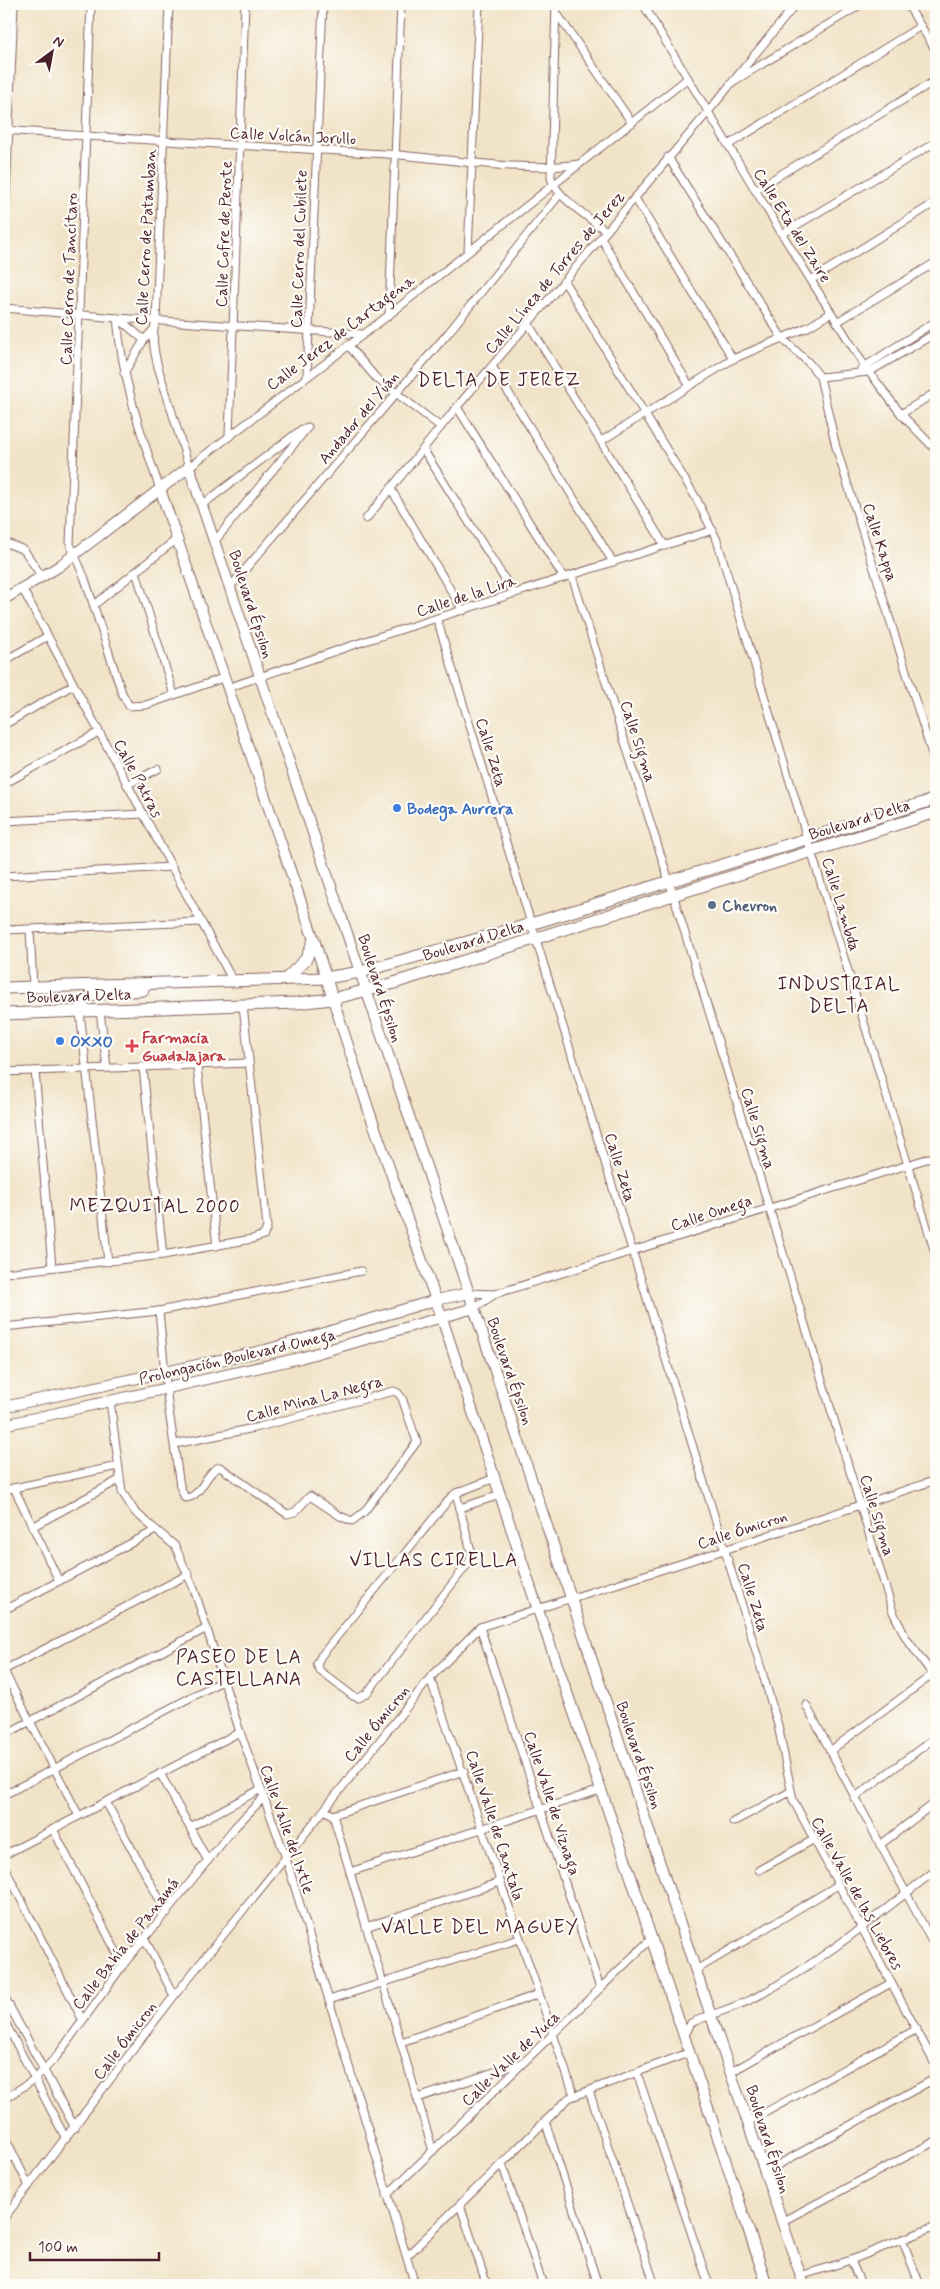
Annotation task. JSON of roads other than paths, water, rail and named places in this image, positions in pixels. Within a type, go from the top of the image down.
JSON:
[{"type":"main road","name":"Boulevard Delta","points":[[4,988],[156,985],[325,978],[361,972],[531,924],[936,799]]},
{"type":"main road","name":"Boulevard Delta","points":[[4,1014],[242,1005],[332,999],[367,991],[936,812]]},
{"type":"main road","points":[[286,979],[306,959],[314,940]]},
{"type":"main road","points":[[80,1012],[83,1001],[87,997],[131,992],[156,985]]},
{"type":"street","points":[[4,245],[6,131],[14,4]]},
{"type":"street","name":"Calle Cerro de Tancítaro","points":[[91,4],[88,136],[69,536],[74,555],[86,579],[122,693],[129,706]]},
{"type":"street","name":"Calle Cerro de Patamban","points":[[169,4],[156,320],[153,330],[158,367],[189,466]]},
{"type":"street","name":"Calle Cofre de Perote","points":[[229,436],[245,4]]},
{"type":"street","name":"Calle Cerro del Cubilete","points":[[307,376],[323,4]]},
{"type":"street","points":[[389,314],[401,4]]},
{"type":"street","points":[[468,252],[479,4]]},
{"type":"street","points":[[556,4],[550,166],[553,186],[560,194],[606,231]]},
{"type":"street","name":"Calle Eta del Zaire","points":[[643,4],[866,369],[901,414],[936,450]]},
{"type":"street","name":"Calle Línea de Torres de Jerez","points":[[366,520],[457,407],[708,112],[796,4]]},
{"type":"street","points":[[729,84],[862,4]]},
{"type":"street","points":[[907,4],[936,51]]},
{"type":"street","points":[[556,12],[632,123]]},
{"type":"street","points":[[728,146],[921,26]]},
{"type":"street","name":"Calle Jerez de Cartagena","points":[[4,598],[42,577],[74,555],[389,314],[688,78]]},
{"type":"street","points":[[755,190],[936,80]]},
{"type":"street","name":"Calle Volcán Jorullo","points":[[6,131],[394,155],[472,162],[550,166],[581,163]]},
{"type":"street","points":[[782,234],[936,142]]},
{"type":"street","name":"Calle Kappa","points":[[668,157],[782,338],[809,363],[820,377],[836,447],[936,767]]},
{"type":"street","name":"Andador del Yuán","points":[[230,586],[479,296],[560,194]]},
{"type":"street","points":[[635,198],[733,359]]},
{"type":"street","points":[[811,280],[936,202]]},
{"type":"street","points":[[601,238],[689,385]]},
{"type":"street","points":[[838,322],[936,262]]},
{"type":"street","name":"Calle Lambda","points":[[564,281],[645,412],[713,530],[806,838],[936,1256]]},
{"type":"street","points":[[4,308],[308,332],[362,334]]},
{"type":"street","points":[[601,441],[733,359],[808,327],[831,313]]},
{"type":"street","points":[[117,318],[144,340]]},
{"type":"street","points":[[117,318],[124,373],[134,412],[314,940],[332,999],[442,1316],[538,1610],[767,2285]]},
{"type":"street","points":[[866,369],[936,320]]},
{"type":"street","points":[[528,323],[665,546]]},
{"type":"street","points":[[124,373],[144,340],[153,330]]},
{"type":"street","points":[[820,377],[866,369],[936,333]]},
{"type":"street","points":[[348,345],[376,378],[441,427]]},
{"type":"street","points":[[492,366],[614,562]]},
{"type":"street","points":[[901,414],[936,392]]},
{"type":"street","name":"Calle Sigma","points":[[457,407],[568,577],[669,881],[899,1626],[935,1675]]},
{"type":"street","points":[[202,505],[302,428],[308,427],[215,541]]},
{"type":"street","points":[[422,449],[514,594]]},
{"type":"street","name":"Boulevard Épsilon","points":[[189,466],[361,972],[711,2016],[802,2280]]},
{"type":"street","points":[[391,489],[463,611]]},
{"type":"street","name":"Calle de la Lira","points":[[129,706],[146,704],[174,695],[260,676],[713,530]]},
{"type":"street","points":[[94,605],[178,538]]},
{"type":"street","points":[[4,542],[24,550],[42,577]]},
{"type":"street","points":[[136,572],[174,695]]},
{"type":"street","name":"Calle Patras","points":[[22,588],[46,637],[234,981]]},
{"type":"street","name":"Calle Zeta","points":[[437,619],[778,1725]]},
{"type":"street","points":[[4,661],[46,637]]},
{"type":"street","points":[[4,725],[73,685]]},
{"type":"street","points":[[4,784],[99,732]]},
{"type":"street","points":[[127,785],[158,769]]},
{"type":"street","points":[[4,821],[142,814]]},
{"type":"street","points":[[4,876],[172,867]]},
{"type":"street","points":[[4,930],[201,922]]},
{"type":"street","points":[[30,929],[33,987]]},
{"type":"street","points":[[4,1273],[163,1255],[252,1239],[264,1235],[266,1219],[242,1005]]},
{"type":"street","points":[[100,1011],[107,1068]]},
{"type":"street","points":[[80,1012],[108,1262]]},
{"type":"street","points":[[4,1072],[248,1063]]},
{"type":"street","points":[[196,1066],[216,1246]]},
{"type":"street","points":[[143,1068],[163,1255]]},
{"type":"street","points":[[35,1071],[52,1268]]},
{"type":"street","name":"Calle Omega","points":[[474,1308],[495,1294],[936,1156]]},
{"type":"street","points":[[4,1327],[159,1312],[361,1272]]},
{"type":"street","name":"Calle Omega","points":[[469,1294],[495,1294]]},
{"type":"street","name":"Prolongación Boulevard Omega","points":[[4,1407],[276,1347],[436,1300],[469,1294]]},
{"type":"street","name":"Prolongación Boulevard Omega","points":[[4,1425],[337,1348],[474,1308]]},
{"type":"street","name":"Calle Mina La Negra","points":[[159,1312],[168,1404],[180,1486],[186,1498],[195,1494],[212,1472],[220,1467],[287,1514],[295,1512],[310,1496],[340,1516],[352,1521],[364,1512],[416,1442],[402,1398],[398,1392],[394,1391],[259,1427],[175,1444]]},
{"type":"street","name":"Calle Valle del Ixtle","points":[[110,1401],[119,1480],[127,1503],[175,1546],[189,1574],[240,1732],[286,1858],[415,2285]]},
{"type":"street","points":[[4,1490],[118,1466]]},
{"type":"street","points":[[456,1493],[471,1551],[468,1565],[367,1693],[359,1698],[353,1696],[320,1672],[318,1660],[442,1507],[456,1493],[495,1478]]},
{"type":"street","points":[[32,1527],[119,1480]]},
{"type":"street","name":"Calle Ómicron","points":[[4,2218],[75,2128],[174,1996],[430,1678],[480,1627],[538,1610],[571,1596],[724,1550],[936,1480]]},
{"type":"street","points":[[14,1488],[59,1580]]},
{"type":"street","points":[[460,1508],[500,1495]]},
{"type":"street","points":[[4,1610],[156,1530]]},
{"type":"street","points":[[79,1816],[4,1671],[189,1574]]},
{"type":"street","name":"Calle Valle de Viznaga","points":[[480,1627],[600,1988]]},
{"type":"street","points":[[4,1735],[207,1628]]},
{"type":"street","points":[[830,1751],[935,1675]]},
{"type":"street","name":"Calle Valle de Cantala","points":[[430,1678],[464,1771],[552,2037],[574,2095]]},
{"type":"street","points":[[4,1795],[224,1680]]},
{"type":"street","points":[[806,1705],[905,1894],[934,1939],[936,1949]]},
{"type":"street","name":"Calle Valle de las Liebres","points":[[778,1725],[790,1792],[813,1840],[936,2066]]},
{"type":"street","points":[[4,1855],[240,1732]]},
{"type":"street","points":[[854,1798],[936,1737]]},
{"type":"street","points":[[333,1815],[464,1771]]},
{"type":"street","points":[[160,1774],[208,1861]]},
{"type":"street","points":[[190,1827],[260,1789]]},
{"type":"street","points":[[350,1872],[600,1790]]},
{"type":"street","points":[[734,1822],[790,1792]]},
{"type":"street","name":"Calle Bahía de Panamá","points":[[4,2099],[45,2071],[123,1965],[247,1813],[264,1798]]},
{"type":"street","points":[[106,1802],[167,1913]]},
{"type":"street","points":[[880,1845],[936,1802]]},
{"type":"street","points":[[324,1810],[333,1815],[433,2151]]},
{"type":"street","points":[[53,1830],[123,1965]]},
{"type":"street","points":[[759,1870],[813,1840]]},
{"type":"street","points":[[4,1866],[82,2019]]},
{"type":"street","points":[[683,2038],[691,2023],[742,2004],[774,1987],[817,1960],[936,1870]]},
{"type":"street","points":[[366,1927],[500,1882]]},
{"type":"street","points":[[696,1970],[838,1885]]},
{"type":"street","points":[[145,1938],[174,1996]]},
{"type":"street","points":[[329,2000],[519,1939]]},
{"type":"street","name":"Calle Valle de Yuca","points":[[387,2194],[552,2037],[651,1939]]},
{"type":"street","points":[[731,2072],[891,1983]]},
{"type":"street","points":[[400,2042],[538,1994]]},
{"type":"street","points":[[4,1996],[75,2128]]},
{"type":"street","points":[[4,2020],[66,2139]]},
{"type":"street","points":[[748,2122],[916,2030]]},
{"type":"street","points":[[407,2256],[574,2095],[688,2053]]},
{"type":"street","points":[[418,2098],[526,2061]]},
{"type":"street","points":[[638,2073],[709,2285]]},
{"type":"street","points":[[765,2172],[936,2078]]},
{"type":"street","points":[[589,2090],[655,2285]]},
{"type":"street","points":[[545,2121],[598,2285]]},
{"type":"street","points":[[4,2135],[29,2186]]},
{"type":"street","points":[[781,2222],[936,2141]]},
{"type":"street","points":[[4,2161],[14,2156]]},
{"type":"street","points":[[502,2164],[543,2285]]},
{"type":"street","points":[[460,2205],[487,2285]]},
{"type":"street","points":[[802,2280],[936,2226]]},
{"type":"street","points":[[902,2239],[920,2285]]},
{"type":"street","points":[[851,2260],[861,2285]]},
{"type":"place","name":"Bodega Aurrera","points":[[397,808]]},
{"type":"place","name":"Chevron","points":[[712,905]]},
{"type":"place","name":"OXXO","points":[[60,1041]]},
{"type":"place","name":"Farmacia Guadalajara","points":[[132,1046]]},
{"type":"district","name":"DELTA DE JEREZ","points":[[499,379]]},
{"type":"district","name":"INDUSTRIAL DELTA","points":[[839,994]]},
{"type":"district","name":"MEZQUITAL 2000","points":[[155,1205]]},
{"type":"district","name":"VILLAS CIRELLA","points":[[434,1559]]},
{"type":"district","name":"PASEO DE LA CASTELLANA","points":[[239,1667]]},
{"type":"district","name":"VALLE DEL MAGUEY","points":[[480,1926]]}]
